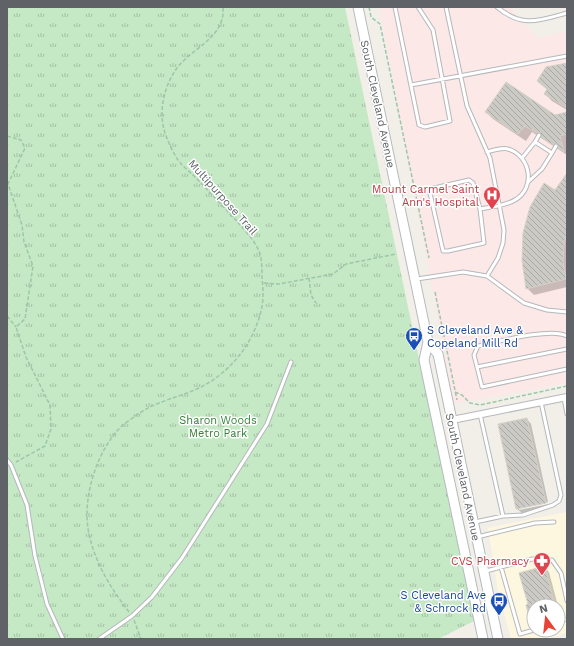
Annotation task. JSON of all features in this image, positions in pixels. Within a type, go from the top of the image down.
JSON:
[{"type":"main road","name":"South Cleveland Avenue","points":[[358,7],[428,342],[424,360],[483,639]]},
{"type":"main road","name":"South Cleveland Avenue","points":[[428,342],[438,354],[498,639]]},
{"type":"street","points":[[452,420],[565,397]]},
{"type":"lane","points":[[395,7],[419,125],[425,127],[450,121],[433,30],[418,7]]},
{"type":"lane","points":[[446,7],[467,106],[487,152],[500,205],[504,230],[503,243],[498,258],[487,276]]},
{"type":"lane","points":[[497,7],[507,15],[526,22],[539,21],[567,13]]},
{"type":"lane","points":[[411,85],[567,56]]},
{"type":"lane","points":[[522,158],[539,135]]},
{"type":"lane","points":[[535,142],[552,153]]},
{"type":"lane","points":[[480,209],[515,201],[520,197],[528,182],[542,169],[556,146]]},
{"type":"lane","points":[[487,152],[510,149],[527,164],[529,173],[528,182]]},
{"type":"lane","points":[[469,180],[473,182],[480,209],[484,243],[443,251],[430,193],[434,188],[469,180]]},
{"type":"lane","points":[[415,280],[463,272],[487,276],[524,303],[547,310],[567,312]]},
{"type":"lane","points":[[567,336],[561,332],[524,336],[478,346],[474,355],[482,387],[567,369]]},
{"type":"lane","points":[[477,367],[567,349]]},
{"type":"lane","points":[[99,639],[132,616],[152,598],[182,558],[267,424],[291,362]]},
{"type":"lane","points":[[565,397],[567,414]]},
{"type":"lane","points":[[473,522],[503,516],[524,515],[553,505],[559,501],[561,495],[541,402]]},
{"type":"lane","points":[[480,414],[503,516]]},
{"type":"lane","points":[[7,460],[11,465],[27,505],[35,556],[47,604],[63,639]]},
{"type":"lane","points":[[476,537],[535,523],[554,522]]},
{"type":"lane","points":[[483,572],[532,559],[552,560],[561,573],[567,601]]},
{"type":"lane","points":[[501,567],[520,634],[526,632]]},
{"type":"path","name":"Multipurpose Trail","points":[[141,639],[132,616],[112,589],[90,541],[88,505],[90,489],[100,458],[117,431],[142,412],[200,387],[226,370],[243,352],[255,330],[262,309],[263,283],[260,254],[248,234],[177,160],[165,132],[164,126],[162,105],[168,84],[178,67],[206,43],[218,28],[224,14],[223,7]]},
{"type":"path","points":[[369,7],[371,17],[380,24],[429,258]]},
{"type":"path","points":[[7,136],[21,140],[25,148],[8,184],[22,225],[24,242],[34,266],[25,319],[16,327]]},
{"type":"path","points":[[263,283],[279,284],[333,274],[346,264],[354,261],[396,254]]},
{"type":"path","points":[[309,278],[311,295],[316,303]]},
{"type":"path","points":[[7,316],[16,327],[26,357],[50,405],[51,429],[45,446],[11,465]]},
{"type":"path","points":[[455,392],[462,394],[470,403],[480,405],[567,386]]},
{"type":"shaded area","name":"Mount Carmel Saint Ann's Hospital","points":[[379,7],[510,7],[537,38],[567,31],[567,383],[454,404]]},
{"type":"shaded area","points":[[567,512],[567,633],[566,598],[526,598],[526,638],[550,638],[511,639],[498,591],[488,528]]},
{"type":"green space","name":"Sharon Woods Metro Park","points":[[7,7],[345,7],[474,621],[438,639],[7,639]]},
{"type":"building","points":[[567,63],[567,108],[544,94],[547,89],[537,81],[546,67]]},
{"type":"building","points":[[506,82],[555,115],[567,112],[567,134],[560,136],[564,152],[558,148],[558,144],[553,145],[541,137],[540,132],[537,133],[525,126],[518,134],[485,112]]},
{"type":"building","points":[[567,173],[567,232],[564,244],[563,261],[566,279],[526,289],[522,260],[523,233],[530,207],[544,183],[555,190]]},
{"type":"building","points":[[527,418],[546,503],[516,509],[498,424]]},
{"type":"building","name":"CVS Pharmacy","points":[[545,566],[553,598],[526,598],[519,573]]},
{"type":"place","name":"Mount Carmel Saint Ann's Hospital","points":[[492,210]]},
{"type":"place","name":"S Cleveland Ave & Copeland Mill Rd","points":[[414,351]]},
{"type":"place","name":"CVS Pharmacy","points":[[542,576]]},
{"type":"place","name":"S Cleveland Ave & Schrock Rd","points":[[499,616]]}]
